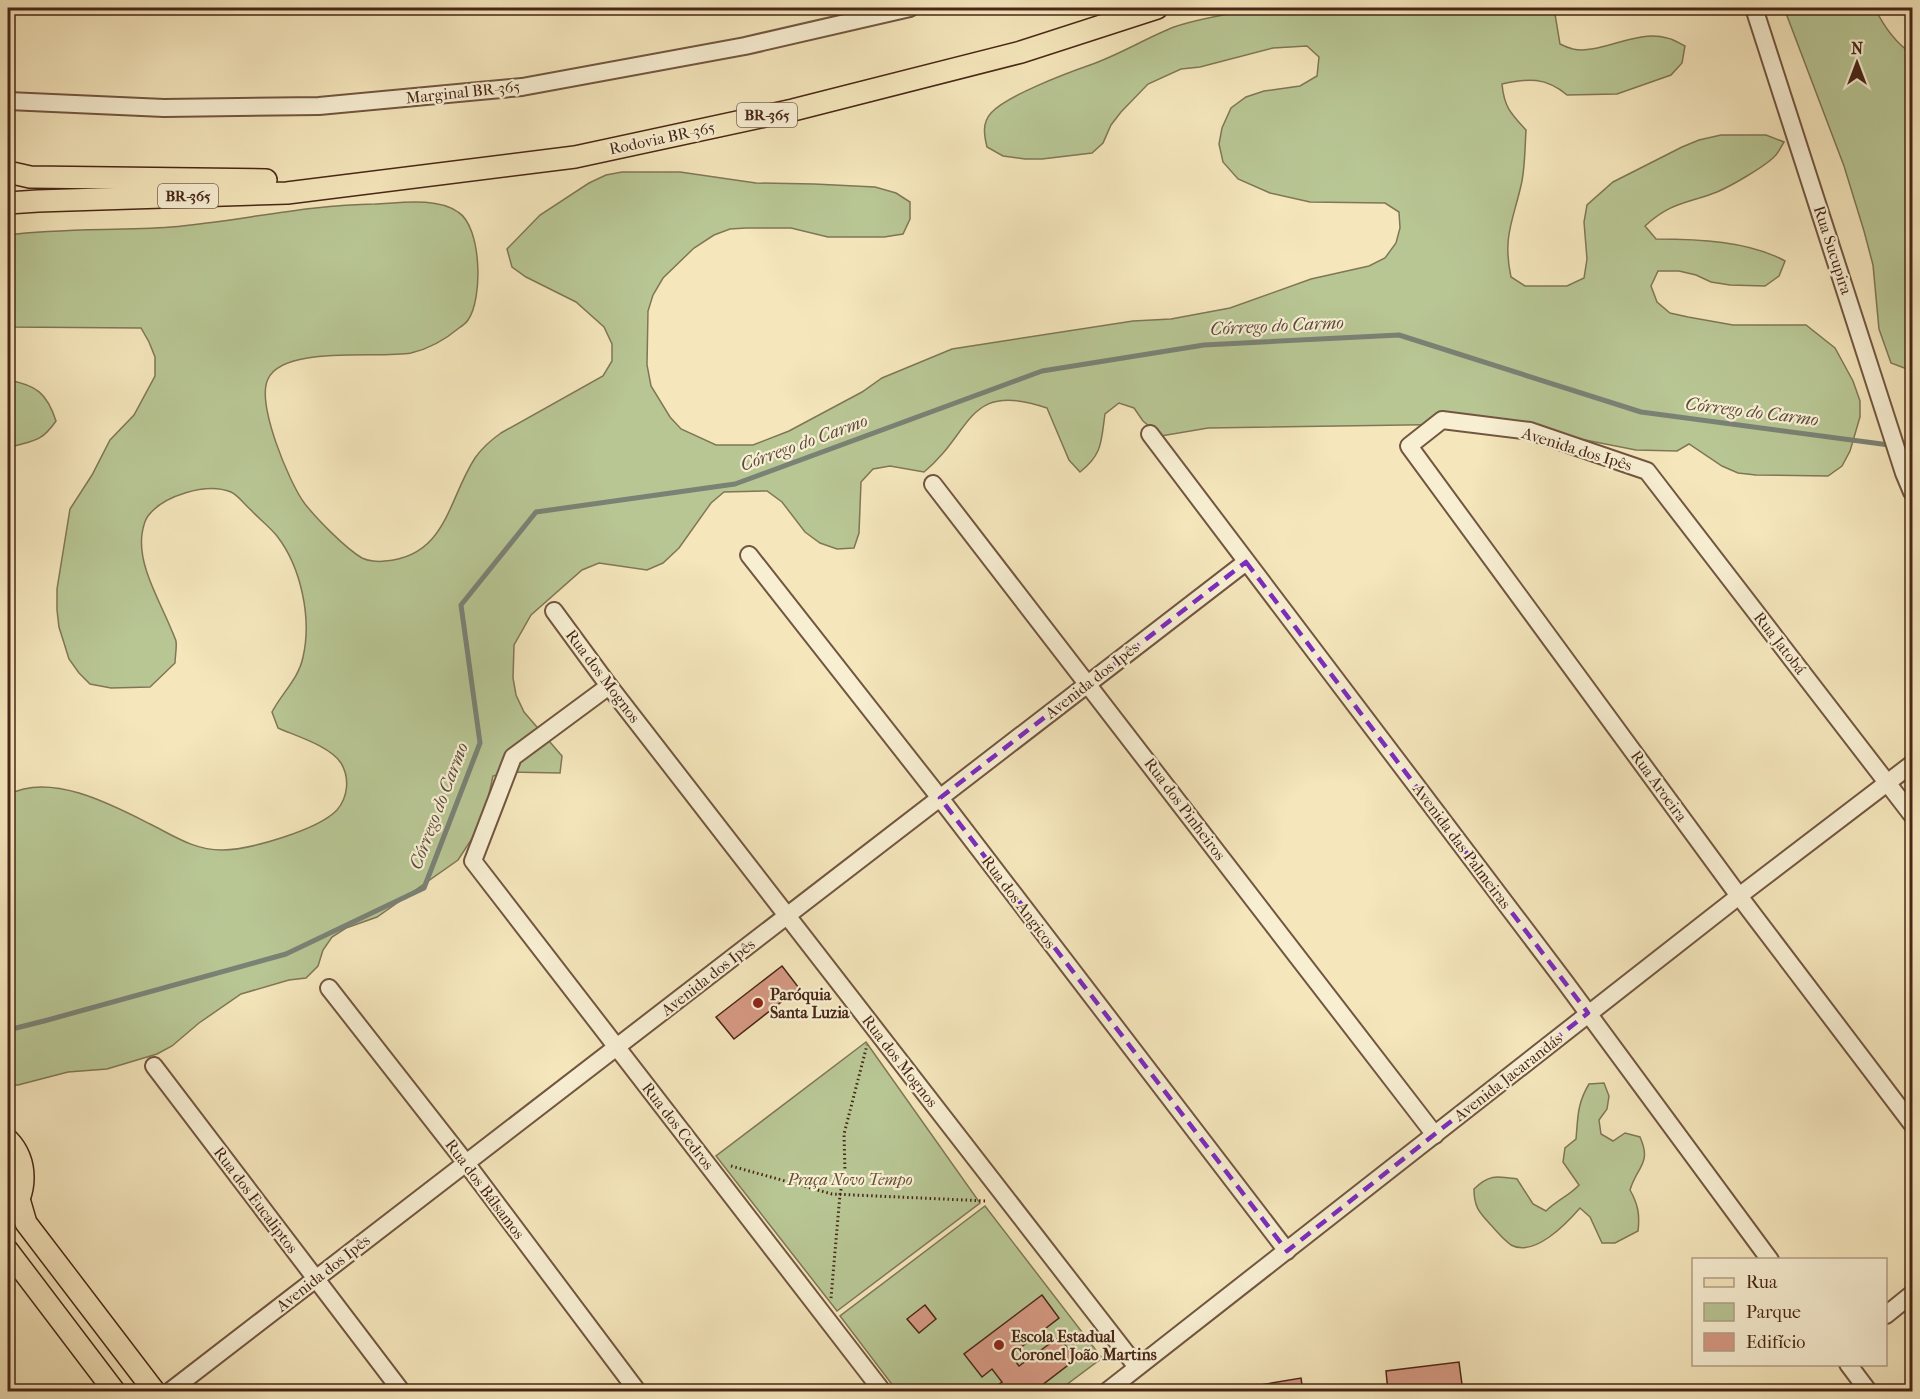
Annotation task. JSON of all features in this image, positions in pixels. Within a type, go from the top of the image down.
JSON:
[{"type":"main road","name":"Rodovia BR-365","points":[[8,203],[287,193],[575,157],[782,112],[1020,52],[1157,8]]},
{"type":"main road","name":"Rodovia BR-365","points":[[8,172],[30,177],[369,181]]},
{"type":"main road","points":[[8,1140],[22,1163],[24,1181],[13,1207],[155,1392]]},
{"type":"main road","points":[[8,1251],[115,1392]]},
{"type":"street","name":"Marginal BR-365","points":[[8,101],[164,108],[319,106],[522,87],[745,46],[910,8]]},
{"type":"street","name":"Rua Sucupira","points":[[1754,8],[1912,492]]},
{"type":"street","name":"Avenida dos Ipês","points":[[1409,446],[1442,420],[1530,431],[1647,471]]},
{"type":"street","name":"Avenida das Palmeiras","points":[[1150,434],[1588,1013],[1769,1258]]},
{"type":"street","name":"Rua Aroeira","points":[[1409,446],[1739,896],[1912,1124]]},
{"type":"street","name":"Rua Jatobá","points":[[1647,471],[1912,815]]},
{"type":"street","name":"Rua dos Pinheiros","points":[[933,484],[1089,683],[1435,1135]]},
{"type":"street","name":"Rua dos Angicos","points":[[749,555],[940,798],[1287,1251]]},
{"type":"street","name":"Avenida dos Ipês","points":[[169,1392],[1246,562]]},
{"type":"street","name":"Rua dos Mognos","points":[[554,611],[609,686],[1137,1367]]},
{"type":"street","name":"Rua dos Cedros","points":[[609,686],[513,757],[473,861],[883,1392]]},
{"type":"street","name":"Avenida Jacarandás","points":[[1106,1392],[1588,1013],[1912,764]]},
{"type":"street","name":"Rua dos Bálsamos","points":[[329,988],[466,1163],[638,1392]]},
{"type":"street","name":"Rua dos Eucaliptos","points":[[153,1066],[402,1392]]},
{"type":"street","points":[[1887,1314],[1912,1294]]},
{"type":"street","points":[[1849,1366],[1869,1392]]},
{"type":"path","points":[[829,1321],[840,1194],[845,1172],[844,1134],[872,1025]]},
{"type":"path","points":[[703,1158],[832,1194],[1009,1202]]},
{"type":"highlighted area","points":[[1246,562],[1588,1013],[1287,1251],[940,798]]},
{"type":"green space","points":[[1264,8],[1554,8],[1560,44],[1571,49],[1595,49],[1631,39],[1655,36],[1672,39],[1685,46],[1682,63],[1671,75],[1617,94],[1567,95],[1552,85],[1536,80],[1502,84],[1504,99],[1509,110],[1526,130],[1523,175],[1508,239],[1511,277],[1525,286],[1567,286],[1584,278],[1587,259],[1584,222],[1587,205],[1613,182],[1682,147],[1721,135],[1766,135],[1784,142],[1773,158],[1762,167],[1717,192],[1679,204],[1663,212],[1645,226],[1656,239],[1739,245],[1771,254],[1785,261],[1779,276],[1765,286],[1730,285],[1711,282],[1679,271],[1658,271],[1651,286],[1657,302],[1670,313],[1733,325],[1806,325],[1835,348],[1853,381],[1860,401],[1860,417],[1850,451],[1842,466],[1828,476],[1738,473],[1722,466],[1689,444],[1677,451],[1636,450],[1580,439],[1474,424],[1208,428],[1161,436],[1143,421],[1134,408],[1119,403],[1105,414],[1097,453],[1080,472],[1069,460],[1047,408],[1020,401],[1000,401],[985,405],[974,414],[940,457],[924,472],[890,466],[873,469],[861,482],[859,533],[854,548],[837,549],[820,543],[805,532],[782,502],[767,491],[724,492],[711,503],[679,548],[663,563],[647,570],[599,563],[582,570],[531,615],[514,645],[513,678],[516,695],[524,712],[562,756],[560,773],[508,772],[493,776],[479,828],[458,860],[377,917],[346,928],[332,937],[323,950],[318,966],[306,978],[289,980],[241,994],[199,1023],[172,1046],[157,1054],[107,1069],[68,1072],[18,1085],[8,1085],[8,795],[25,789],[42,787],[80,793],[117,808],[184,842],[202,848],[222,850],[265,843],[315,825],[341,805],[347,781],[341,763],[329,751],[278,728],[272,712],[294,679],[303,657],[306,626],[302,594],[292,562],[277,536],[231,492],[221,489],[198,490],[174,497],[155,509],[145,522],[142,534],[143,557],[150,580],[176,641],[175,663],[150,687],[111,688],[90,684],[69,659],[59,627],[57,589],[70,509],[92,475],[110,440],[134,415],[155,376],[155,357],[141,328],[8,327],[8,235],[49,231],[171,227],[298,210],[406,202],[439,204],[458,212],[466,220],[472,232],[478,264],[478,281],[473,310],[465,323],[436,343],[411,353],[311,357],[292,361],[277,368],[268,379],[265,390],[266,406],[276,443],[298,494],[305,504],[332,533],[362,558],[385,561],[406,557],[421,549],[434,537],[475,458],[490,441],[603,376],[612,361],[612,344],[604,327],[576,302],[526,277],[512,267],[507,249],[540,215],[589,183],[606,175],[622,172],[680,172],[756,183],[875,187],[896,193],[910,202],[910,219],[903,234],[884,237],[828,237],[791,228],[730,229],[714,235],[694,248],[663,278],[653,295],[648,311],[647,365],[651,386],[670,417],[681,429],[716,445],[753,445],[789,431],[862,392],[882,378],[952,349],[1133,321],[1171,319],[1230,308],[1311,279],[1369,266],[1385,258],[1396,243],[1400,228],[1399,212],[1385,203],[1310,202],[1270,193],[1238,179],[1223,162],[1219,144],[1222,128],[1231,108],[1246,97],[1264,91],[1300,86],[1317,76],[1319,57],[1307,46],[1273,48],[1200,67],[1181,69],[1148,84],[1121,112],[1111,125],[1103,143],[1092,153],[1025,159],[1003,156],[987,147],[984,129],[988,117],[999,106],[1023,92],[1174,27]]},
{"type":"green space","points":[[1784,8],[1875,8],[1890,33],[1912,54],[1912,371],[1891,363],[1879,329],[1873,265],[1864,231],[1844,166]]},
{"type":"green space","points":[[8,380],[26,385],[39,392],[49,403],[56,421],[40,438],[8,448]]},
{"type":"green space","name":"Praça Novo Tempo","points":[[866,1042],[980,1203],[837,1311],[716,1156]]},
{"type":"green space","points":[[1604,1083],[1609,1096],[1607,1109],[1599,1120],[1601,1134],[1613,1141],[1625,1133],[1640,1137],[1643,1146],[1644,1159],[1630,1190],[1638,1210],[1638,1231],[1615,1243],[1602,1243],[1590,1217],[1580,1208],[1559,1230],[1540,1243],[1520,1248],[1511,1245],[1480,1213],[1476,1205],[1474,1189],[1489,1178],[1517,1179],[1533,1204],[1546,1211],[1571,1192],[1579,1185],[1563,1162],[1565,1148],[1576,1139],[1580,1104],[1589,1084]]},
{"type":"green space","points":[[985,1206],[1102,1358],[1058,1391],[897,1391],[840,1316]]},
{"type":"building","name":"Paróquia Santa Luzia","points":[[782,966],[799,988],[734,1039],[716,1017]]},
{"type":"building","name":"Escola Estadual Coronel João Martins","points":[[1042,1295],[1059,1318],[1011,1355],[1019,1366],[1059,1337],[1076,1359],[1033,1392],[992,1392],[991,1390],[1002,1382],[992,1369],[982,1377],[964,1354]]},
{"type":"building","points":[[925,1305],[936,1319],[919,1333],[907,1319]]},
{"type":"building","points":[[1459,1362],[1463,1392],[1388,1392],[1386,1371]]},
{"type":"building","points":[[1301,1378],[1303,1392],[1220,1392]]},
{"type":"waterway","name":"Córrego do Carmo","points":[[8,1030],[286,954],[424,888],[480,743],[461,605],[536,512],[735,484],[1042,371],[1204,345],[1399,335],[1641,412],[1912,448]]},
{"type":"place","name":"Paróquia Santa Luzia","points":[[758,1003]]},
{"type":"place","name":"Escola Estadual Coronel João Martins","points":[[999,1345]]}]
